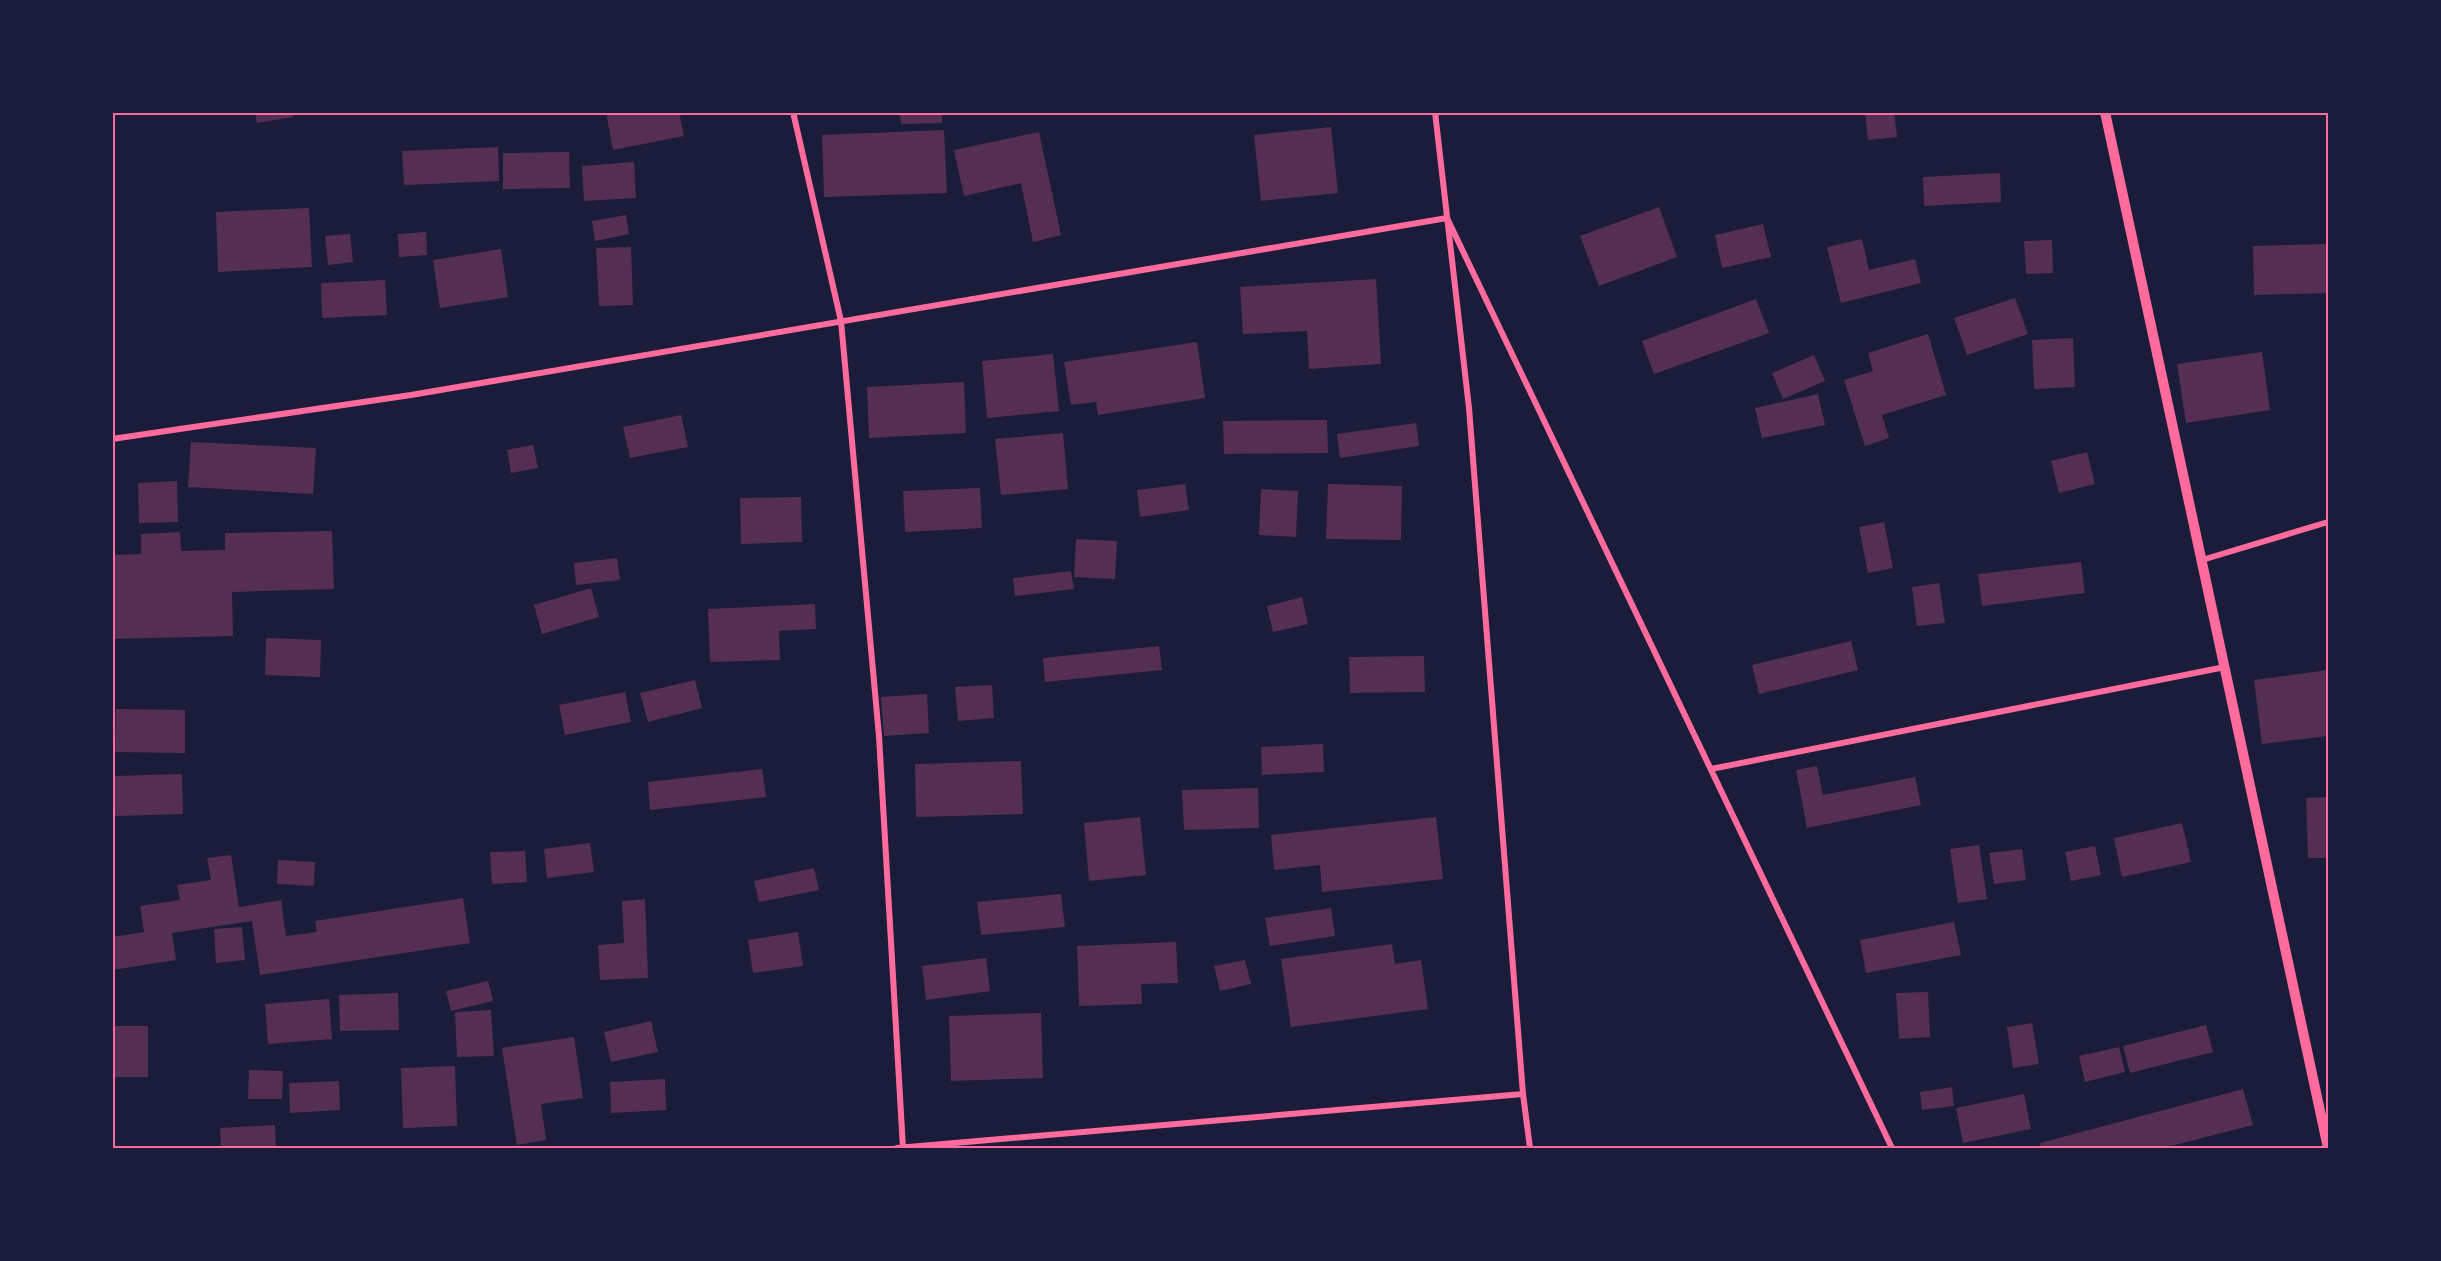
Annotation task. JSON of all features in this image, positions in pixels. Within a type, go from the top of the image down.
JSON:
[{"type":"street","points":[[793,112],[842,321],[879,736],[903,1148]]},
{"type":"street","points":[[1435,112],[1469,408],[1523,1094],[1530,1149]]},
{"type":"street","points":[[2105,112],[2328,1149]]},
{"type":"street","points":[[112,439],[411,394],[1447,218]]},
{"type":"street","points":[[1447,218],[1892,1149]]},
{"type":"street","points":[[2202,560],[2328,522]]},
{"type":"street","points":[[1711,769],[2225,667]]},
{"type":"street","points":[[897,1149],[1523,1094]]},
{"type":"building","points":[[255,112],[292,112],[293,117],[257,123]]},
{"type":"building","points":[[606,112],[679,112],[684,136],[613,150]]},
{"type":"building","points":[[900,112],[942,112],[942,123],[901,124]]},
{"type":"building","points":[[1865,112],[1894,112],[1897,137],[1868,140]]},
{"type":"building","points":[[1331,127],[1338,193],[1261,201],[1254,135]]},
{"type":"building","points":[[944,130],[947,193],[824,197],[822,135]]},
{"type":"building","points":[[1039,132],[1061,235],[1033,242],[1021,183],[964,196],[954,150]]},
{"type":"building","points":[[498,147],[499,181],[404,185],[402,151]]},
{"type":"building","points":[[569,152],[570,188],[503,189],[503,153]]},
{"type":"building","points":[[634,162],[636,198],[584,201],[582,166]]},
{"type":"building","points":[[2000,173],[2001,202],[1924,206],[1923,177]]},
{"type":"building","points":[[1659,207],[1677,257],[1599,286],[1580,236]]},
{"type":"building","points":[[309,208],[312,267],[218,272],[216,212]]},
{"type":"building","points":[[626,215],[629,234],[595,241],[592,221]]},
{"type":"building","points":[[1763,224],[1771,257],[1722,268],[1715,235]]},
{"type":"building","points":[[426,232],[427,255],[399,257],[398,234]]},
{"type":"building","points":[[350,234],[353,262],[328,265],[325,236]]},
{"type":"building","points":[[1862,239],[1869,270],[1915,259],[1921,283],[1841,303],[1827,247]]},
{"type":"building","points":[[2052,240],[2053,273],[2026,274],[2024,241]]},
{"type":"building","points":[[2328,244],[2328,293],[2254,295],[2253,246]]},
{"type":"building","points":[[631,247],[633,305],[599,306],[596,248]]},
{"type":"building","points":[[501,249],[508,297],[440,308],[433,260]]},
{"type":"building","points":[[1376,279],[1381,364],[1309,369],[1307,331],[1243,334],[1240,287]]},
{"type":"building","points":[[385,280],[387,315],[322,318],[321,283]]},
{"type":"building","points":[[2015,298],[2028,334],[1967,355],[1954,318]]},
{"type":"building","points":[[1756,299],[1769,333],[1654,374],[1642,341]]},
{"type":"building","points":[[1928,334],[1946,395],[1882,415],[1889,438],[1865,446],[1844,380],[1873,371],[1868,353]]},
{"type":"building","points":[[2073,338],[2075,387],[2034,389],[2032,340]]},
{"type":"building","points":[[1197,342],[1205,398],[1098,415],[1096,402],[1071,405],[1064,362]]},
{"type":"building","points":[[2262,352],[2270,410],[2186,423],[2177,364]]},
{"type":"building","points":[[1053,354],[1059,411],[987,418],[982,361]]},
{"type":"building","points":[[1814,355],[1825,381],[1783,399],[1772,373]]},
{"type":"building","points":[[964,382],[966,433],[869,438],[867,387]]},
{"type":"building","points":[[1818,394],[1825,425],[1762,438],[1755,408]]},
{"type":"building","points":[[681,415],[688,447],[630,458],[623,427]]},
{"type":"building","points":[[1327,420],[1328,453],[1224,454],[1223,421]]},
{"type":"building","points":[[1416,423],[1419,446],[1340,458],[1337,434]]},
{"type":"building","points":[[1063,433],[1068,489],[1001,495],[995,439]]},
{"type":"building","points":[[191,442],[316,448],[313,494],[188,487]]},
{"type":"building","points":[[533,445],[538,468],[511,473],[507,450]]},
{"type":"building","points":[[2087,452],[2095,484],[2059,493],[2051,461]]},
{"type":"building","points":[[177,481],[178,522],[139,523],[138,483]]},
{"type":"building","points":[[1185,484],[1189,510],[1140,517],[1137,490]]},
{"type":"building","points":[[1328,484],[1402,486],[1401,540],[1326,539]]},
{"type":"building","points":[[980,488],[982,528],[905,532],[903,491]]},
{"type":"building","points":[[1261,489],[1298,491],[1296,537],[1259,535]]},
{"type":"building","points":[[801,497],[802,542],[741,544],[740,498]]},
{"type":"building","points":[[1884,522],[1893,568],[1868,573],[1859,527]]},
{"type":"building","points":[[332,531],[334,589],[232,592],[233,636],[112,639],[112,555],[141,554],[141,534],[180,532],[181,551],[225,550],[225,533]]},
{"type":"building","points":[[1076,539],[1117,541],[1115,579],[1074,577]]},
{"type":"building","points":[[617,558],[620,580],[576,585],[574,563]]},
{"type":"building","points":[[2081,562],[2085,593],[1982,606],[1978,574]]},
{"type":"building","points":[[1071,571],[1074,589],[1015,596],[1013,578]]},
{"type":"building","points":[[1939,583],[1945,623],[1917,626],[1912,587]]},
{"type":"building","points":[[591,588],[599,617],[542,634],[534,605]]},
{"type":"building","points":[[1302,597],[1308,624],[1273,632],[1267,606]]},
{"type":"building","points":[[815,604],[816,629],[779,631],[780,660],[710,662],[708,609]]},
{"type":"building","points":[[266,638],[321,640],[320,677],[265,675]]},
{"type":"building","points":[[1851,641],[1858,670],[1759,694],[1752,665]]},
{"type":"building","points":[[1159,646],[1162,670],[1045,682],[1043,658]]},
{"type":"building","points":[[1424,656],[1425,692],[1350,693],[1349,657]]},
{"type":"building","points":[[2328,670],[2328,736],[2262,744],[2254,680]]},
{"type":"building","points":[[695,680],[702,708],[648,722],[640,693]]},
{"type":"building","points":[[992,685],[994,718],[958,721],[955,687]]},
{"type":"building","points":[[625,692],[631,722],[565,735],[559,705]]},
{"type":"building","points":[[927,694],[929,733],[884,736],[881,697]]},
{"type":"building","points":[[116,709],[185,710],[185,753],[115,752]]},
{"type":"building","points":[[1323,744],[1324,772],[1262,775],[1261,747]]},
{"type":"building","points":[[1021,761],[1023,814],[916,817],[915,764]]},
{"type":"building","points":[[1817,766],[1823,795],[1915,777],[1921,805],[1807,828],[1796,770]]},
{"type":"building","points":[[762,769],[766,797],[650,810],[648,782]]},
{"type":"building","points":[[182,774],[183,814],[115,816],[115,776]]},
{"type":"building","points":[[1258,788],[1259,828],[1184,830],[1182,790]]},
{"type":"building","points":[[2328,797],[2328,858],[2308,858],[2306,798]]},
{"type":"building","points":[[1140,817],[1146,875],[1089,881],[1084,823]]},
{"type":"building","points":[[1436,817],[1443,879],[1322,892],[1320,865],[1274,870],[1271,835]]},
{"type":"building","points":[[2182,823],[2191,862],[2122,877],[2114,838]]},
{"type":"building","points":[[590,843],[594,872],[547,878],[544,849]]},
{"type":"building","points":[[1979,845],[1987,899],[1958,903],[1950,849]]},
{"type":"building","points":[[2095,846],[2101,875],[2071,881],[2065,852]]},
{"type":"building","points":[[2022,849],[2026,880],[1994,884],[1989,853]]},
{"type":"building","points":[[525,851],[527,882],[492,884],[490,852]]},
{"type":"building","points":[[231,855],[239,907],[281,900],[286,936],[317,932],[315,921],[463,898],[470,943],[260,975],[252,921],[172,933],[176,960],[112,970],[112,937],[144,932],[140,906],[180,900],[177,885],[211,880],[207,858]]},
{"type":"building","points":[[278,860],[315,862],[314,886],[277,884]]},
{"type":"building","points":[[814,868],[819,890],[759,902],[754,881]]},
{"type":"building","points":[[1061,894],[1065,927],[981,935],[977,902]]},
{"type":"building","points":[[645,899],[648,978],[600,980],[598,945],[624,943],[622,901]]},
{"type":"building","points":[[1331,908],[1335,936],[1270,946],[1265,918]]},
{"type":"building","points":[[1954,922],[1961,955],[1866,973],[1860,940]]},
{"type":"building","points":[[242,927],[245,960],[216,963],[214,929]]},
{"type":"building","points":[[798,932],[803,966],[753,973],[748,940]]},
{"type":"building","points":[[1176,942],[1178,983],[1141,984],[1142,1004],[1079,1006],[1077,946]]},
{"type":"building","points":[[1392,944],[1395,964],[1421,960],[1428,1009],[1291,1027],[1281,959]]},
{"type":"building","points":[[986,958],[990,991],[926,1000],[922,966]]},
{"type":"building","points":[[1245,960],[1251,984],[1220,991],[1214,966]]},
{"type":"building","points":[[488,981],[493,1001],[451,1011],[446,991]]},
{"type":"building","points":[[1928,992],[1930,1037],[1899,1039],[1896,993]]},
{"type":"building","points":[[398,993],[399,1030],[340,1031],[339,995]]},
{"type":"building","points":[[329,999],[332,1039],[268,1044],[265,1004]]},
{"type":"building","points":[[491,1010],[494,1056],[457,1057],[455,1012]]},
{"type":"building","points":[[1041,1013],[1043,1078],[951,1081],[949,1016]]},
{"type":"building","points":[[651,1021],[658,1052],[611,1062],[604,1032]]},
{"type":"building","points":[[2032,1023],[2039,1064],[2013,1068],[2007,1027]]},
{"type":"building","points":[[2206,1025],[2213,1052],[2130,1073],[2123,1046]]},
{"type":"building","points":[[112,1026],[148,1026],[148,1077],[112,1077]]},
{"type":"building","points":[[574,1037],[583,1098],[541,1104],[546,1140],[517,1145],[502,1048]]},
{"type":"building","points":[[2119,1047],[2125,1072],[2085,1082],[2079,1056]]},
{"type":"building","points":[[455,1066],[457,1126],[403,1128],[401,1068]]},
{"type":"building","points":[[249,1070],[283,1071],[282,1099],[248,1099]]},
{"type":"building","points":[[665,1079],[666,1110],[611,1113],[610,1082]]},
{"type":"building","points":[[339,1081],[340,1110],[290,1113],[289,1083]]},
{"type":"building","points":[[1952,1087],[1954,1106],[1922,1110],[1920,1092]]},
{"type":"building","points":[[2243,1089],[2253,1125],[2163,1148],[2041,1148],[2040,1143]]},
{"type":"building","points":[[2024,1094],[2031,1129],[1963,1143],[1956,1108]]},
{"type":"building","points":[[275,1125],[276,1148],[221,1148],[220,1128]]}]
